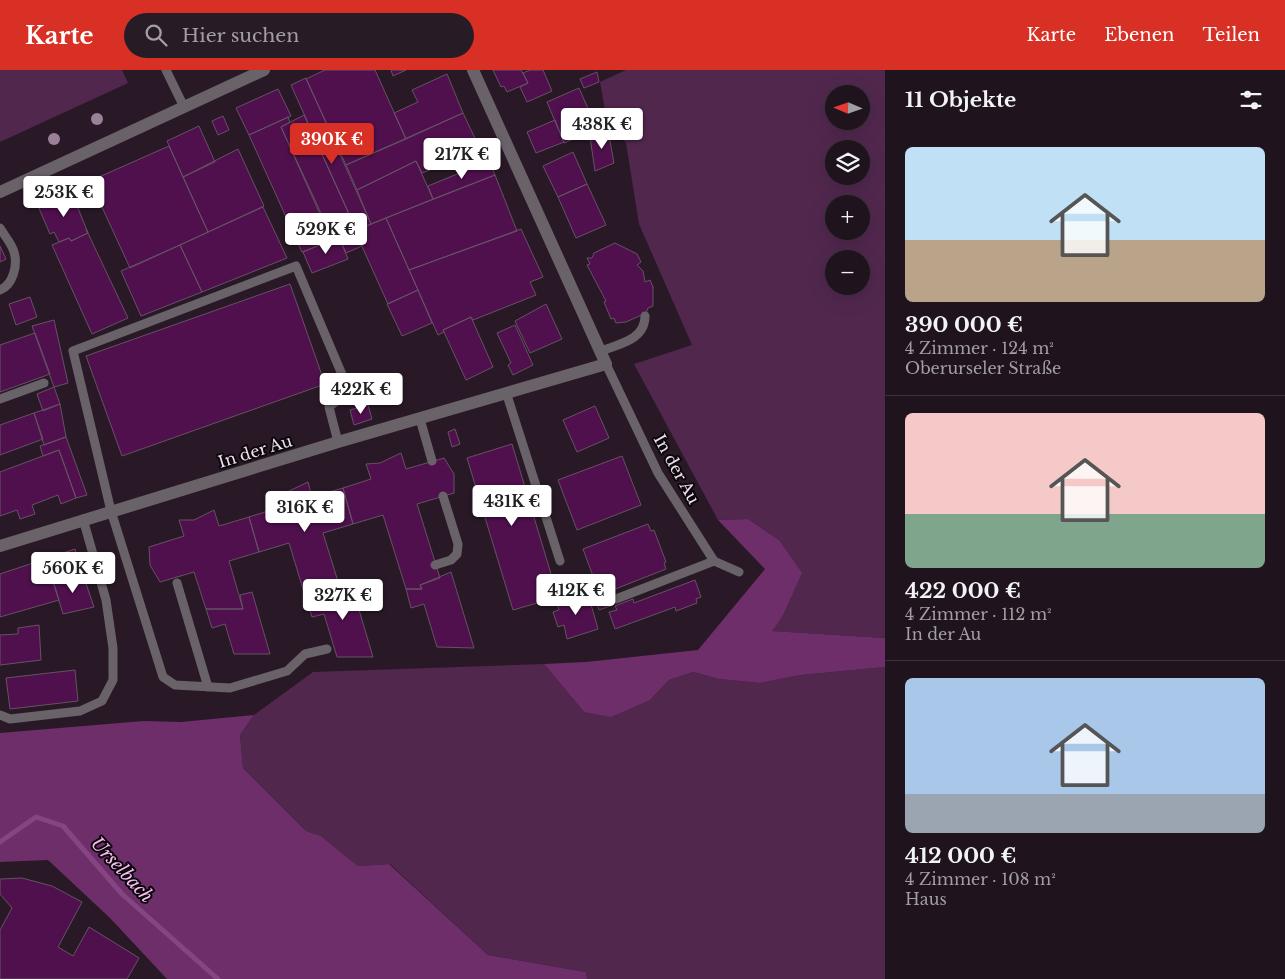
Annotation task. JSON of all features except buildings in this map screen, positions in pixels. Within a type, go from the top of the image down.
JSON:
[{"type":"street","points":[[0,192],[264,70]]},
{"type":"street","name":"In der Au","points":[[0,546],[338,442],[606,364],[473,70]]},
{"type":"lane","points":[[166,70],[184,107]]},
{"type":"lane","points":[[0,228],[14,252],[15,272],[6,288],[0,290]]},
{"type":"lane","points":[[327,649],[305,654],[287,671],[230,688],[175,685],[163,677],[111,511],[73,351],[296,266],[349,391],[329,407],[338,442]]},
{"type":"lane","points":[[600,351],[633,338],[644,328],[644,316]]},
{"type":"lane","name":"In der Au","points":[[606,364],[658,473],[714,561]]},
{"type":"lane","points":[[0,399],[44,384]]},
{"type":"lane","points":[[506,392],[560,561]]},
{"type":"lane","points":[[420,419],[432,461]]},
{"type":"lane","points":[[436,565],[451,560],[457,554],[458,544],[443,496]]},
{"type":"lane","points":[[0,715],[10,719],[80,711],[102,701],[113,680],[113,648],[106,600],[83,520]]},
{"type":"lane","points":[[616,600],[714,561],[739,572]]},
{"type":"lane","points":[[177,583],[208,687]]},
{"type":"shaded area","points":[[0,70],[122,70],[128,83],[0,142]]},
{"type":"shaded area","points":[[626,70],[885,70],[885,638],[771,631],[782,617],[779,540],[748,519],[718,520],[634,364],[692,345],[639,224],[626,143],[607,122],[600,82]]},
{"type":"shaded area","points":[[748,519],[779,540],[802,573],[782,617],[772,631],[885,638],[885,667],[801,675],[760,683],[719,679],[693,672],[669,680],[650,700],[611,717],[584,712],[544,664],[586,662],[698,650],[765,569],[718,520]]},
{"type":"shaded area","points":[[544,664],[584,712],[650,700],[669,680],[693,672],[719,679],[760,683],[801,675],[885,667],[885,979],[587,979],[586,972],[488,955],[390,864],[358,866],[321,836],[306,831],[243,768],[240,735],[254,715],[313,672]]},
{"type":"shaded area","points":[[254,715],[240,735],[243,768],[306,831],[321,836],[358,866],[389,864],[488,955],[586,972],[587,979],[167,979],[110,918],[48,860],[0,862],[0,733],[143,721],[181,722]]},
{"type":"waterway","name":"Urselbach","points":[[0,842],[36,817],[63,826],[122,894],[218,979]]}]
